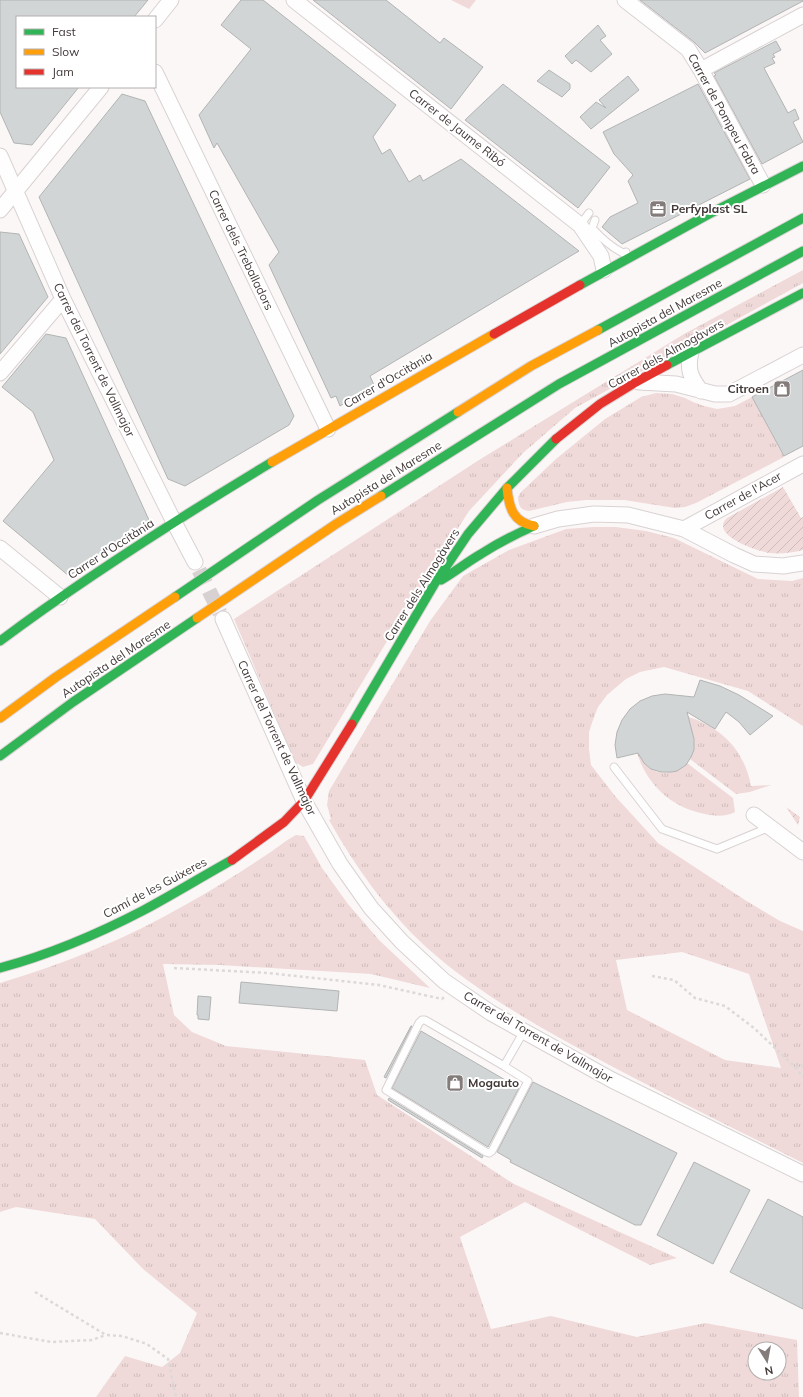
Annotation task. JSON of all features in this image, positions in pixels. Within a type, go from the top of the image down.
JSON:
[{"type":"main road","name":"Carrer d'Occitània","points":[[0,641],[60,597],[174,522],[328,429],[604,270],[803,166]]},
{"type":"main road","name":"Autopista del Maresme","points":[[0,718],[56,677],[318,500],[524,370],[803,218]]},
{"type":"main road","name":"Autopista del Maresme","points":[[0,756],[73,702],[336,524],[559,384],[803,251]]},
{"type":"main road","name":"Carrer dels Almogàvers","points":[[304,801],[351,726],[436,583],[468,534],[507,488],[552,442],[600,404],[636,382],[803,293]]},
{"type":"main road","points":[[507,488],[508,500],[512,512],[522,523],[534,526]]},
{"type":"main road","points":[[436,583],[507,538],[534,526]]},
{"type":"main road","name":"Camí de les Guixeres","points":[[0,968],[29,960],[97,932],[144,910],[237,857],[284,822],[304,801]]},
{"type":"street","points":[[156,19],[171,0]]},
{"type":"street","name":"Carrer de Jaume Ribó","points":[[294,0],[580,225],[601,256],[604,270]]},
{"type":"street","name":"Carrer de Pompeu Fabra","points":[[625,0],[688,49],[701,70],[763,186]]},
{"type":"street","points":[[701,70],[803,14]]},
{"type":"street","name":"Carrer dels Treballadors","points":[[156,74],[328,429]]},
{"type":"street","points":[[0,210],[100,88]]},
{"type":"street","name":"Carrer del Torrent de Vallmajor","points":[[0,156],[63,299],[195,562]]},
{"type":"street","points":[[0,373],[63,299]]},
{"type":"street","points":[[691,352],[688,364],[693,381],[700,391]]},
{"type":"street","points":[[636,382],[676,384],[715,394],[729,394],[803,355]]},
{"type":"street","name":"Carrer de l'Acer","points":[[684,529],[803,464]]},
{"type":"street","points":[[534,526],[558,519],[594,514],[628,515],[684,529],[754,564],[783,566],[803,562]]},
{"type":"street","points":[[0,548],[60,597]]},
{"type":"street","name":"Carrer del Torrent de Vallmajor","points":[[223,619],[304,801],[340,864],[371,908],[402,942],[444,981],[491,1013],[612,1080],[803,1174]]},
{"type":"street","points":[[754,815],[803,852]]},
{"type":"lane","points":[[580,225],[589,213]]},
{"type":"lane","points":[[596,220],[592,228],[615,249],[624,253],[660,240]]},
{"type":"lane","points":[[614,767],[662,829],[717,849],[770,827]]},
{"type":"lane","points":[[422,1020],[425,1020],[504,1066],[527,1080],[528,1083],[492,1151],[489,1152],[486,1152],[386,1090],[419,1023],[422,1020]]},
{"type":"lane","points":[[504,1066],[524,1031]]},
{"type":"path","points":[[174,968],[268,973],[379,985],[442,999],[455,989]]},
{"type":"path","points":[[652,976],[674,980],[695,998],[725,1006],[754,1028],[795,1067],[803,1077]]},
{"type":"path","points":[[795,1067],[803,1066]]},
{"type":"path","points":[[34,1292],[106,1335]]},
{"type":"path","points":[[0,1333],[51,1342],[92,1340],[106,1335],[122,1336],[147,1344],[168,1359],[176,1397]]},
{"type":"green space","points":[[451,0],[476,0],[469,9]]},
{"type":"green space","points":[[803,270],[803,283],[575,408],[523,453],[469,511],[398,623],[313,764],[303,767],[295,762],[234,619],[479,460],[684,334]]},
{"type":"green space","points":[[656,393],[672,394],[704,406],[717,409],[735,406],[752,397],[784,457],[696,503],[685,507],[675,508],[624,500],[586,500],[567,502],[529,511],[520,507],[518,498],[520,493],[556,459],[605,419],[641,397]]},
{"type":"green space","points":[[783,487],[801,518],[803,517],[803,550],[782,553],[763,552],[737,541],[729,536],[724,530],[723,524],[727,518]]},
{"type":"green space","points":[[616,527],[646,531],[674,538],[758,579],[792,581],[803,578],[803,726],[748,691],[664,667],[640,672],[626,679],[607,695],[598,707],[589,732],[589,749],[591,765],[615,796],[658,843],[745,900],[780,921],[803,931],[803,1163],[680,1102],[588,1054],[490,996],[457,973],[426,947],[398,919],[361,871],[329,820],[331,819],[327,805],[329,791],[430,621],[463,576],[509,550],[566,529]],"holes":[[[682,952],[749,974],[781,1068],[725,1060],[627,1010],[616,960]]]},
{"type":"green space","points":[[682,715],[707,725],[728,740],[736,749],[748,772],[751,786],[771,785],[750,792],[736,794],[690,759],[693,753],[694,741]]},
{"type":"green space","points":[[638,752],[647,766],[659,772],[666,773],[673,771],[687,763],[733,798],[735,812],[732,814],[717,816],[709,815],[693,811],[672,800],[654,785],[641,765]]},
{"type":"green space","points":[[786,807],[800,817],[798,825]]},
{"type":"green space","points":[[296,835],[304,836],[322,868],[348,904],[379,940],[430,988],[371,974],[220,965],[163,964],[174,1015],[192,1032],[226,1046],[365,1060],[377,1095],[514,1184],[677,1258],[650,1265],[525,1202],[460,1237],[491,1329],[551,1316],[637,1337],[705,1323],[797,1340],[799,1397],[96,1397],[125,1356],[162,1367],[180,1353],[197,1313],[143,1269],[95,1219],[16,1207],[0,1212],[0,983],[72,959],[141,928],[215,888]]},
{"type":"building","points":[[0,0],[148,0],[135,16],[16,16],[16,88],[78,88],[32,145],[14,143],[0,112]]},
{"type":"building","points":[[241,0],[263,0],[396,105],[373,137],[382,154],[390,149],[409,182],[420,175],[423,181],[461,159],[579,251],[370,376],[374,385],[340,406],[336,396],[331,398],[269,265],[279,252],[217,143],[214,148],[199,115],[251,49],[221,25]]},
{"type":"building","points":[[313,0],[386,0],[440,43],[444,38],[483,67],[451,109]]},
{"type":"building","points":[[640,0],[803,1],[705,53],[694,42]]},
{"type":"building","points":[[598,25],[606,36],[600,40],[612,54],[591,72],[576,60],[572,64],[565,56]]},
{"type":"building","points":[[776,41],[781,50],[773,54],[775,57],[772,58],[775,63],[764,68],[788,113],[795,109],[799,119],[793,122],[803,142],[762,164],[714,76],[716,75],[714,73]]},
{"type":"building","points":[[549,70],[570,84],[570,89],[562,97],[537,81]]},
{"type":"building","points":[[628,76],[639,90],[591,129],[580,117],[596,102],[606,108],[599,100]]},
{"type":"building","points":[[503,84],[610,167],[578,208],[465,120]]},
{"type":"building","points":[[698,84],[750,179],[622,244],[602,227],[610,217],[638,203],[628,181],[633,175],[614,154],[603,132]]},
{"type":"building","points":[[122,94],[145,101],[294,416],[289,425],[185,486],[168,479],[39,197]]},
{"type":"building","points":[[0,232],[19,234],[48,297],[0,354]]},
{"type":"building","points":[[46,334],[66,338],[149,520],[69,576],[3,521],[54,460],[33,412],[2,387]]},
{"type":"building","points":[[803,370],[803,446],[784,456],[752,397]]},
{"type":"building","points":[[700,680],[720,686],[739,695],[773,716],[750,735],[739,722],[726,712],[715,729],[687,712],[694,739],[694,750],[686,765],[677,771],[661,772],[651,769],[644,763],[638,753],[617,758],[615,745],[617,732],[622,720],[630,709],[640,701],[652,696],[665,694],[694,697]]},
{"type":"building","points":[[241,982],[339,991],[337,1011],[239,1003]]},
{"type":"building","points":[[198,996],[211,997],[209,1020],[198,1019]]},
{"type":"building","points":[[411,1026],[386,1078],[384,1077]]},
{"type":"building","points":[[421,1031],[519,1088],[488,1147],[392,1088]]},
{"type":"building","points":[[533,1082],[677,1153],[641,1225],[635,1225],[510,1162],[511,1160],[497,1152]]},
{"type":"building","points":[[389,1098],[483,1156],[482,1158],[388,1100]]},
{"type":"building","points":[[694,1162],[750,1190],[713,1264],[657,1235]]},
{"type":"building","points":[[768,1199],[803,1217],[803,1309],[730,1272]]},
{"type":"tunnel","points":[[199,570],[220,613]]},
{"type":"traffic: fast","points":[[580,285],[709,214],[803,166]]},
{"type":"traffic: fast","points":[[598,330],[803,218]]},
{"type":"traffic: fast","points":[[381,496],[559,384],[803,251]]},
{"type":"traffic: fast","points":[[667,365],[803,293]]},
{"type":"traffic: fast","points":[[175,597],[318,500],[458,412]]},
{"type":"traffic: fast","points":[[352,724],[435,583],[468,534],[507,488],[556,439]]},
{"type":"traffic: fast","points":[[0,641],[66,593],[134,548],[202,504],[272,462]]},
{"type":"traffic: fast","points":[[441,580],[494,546],[534,526]]},
{"type":"traffic: fast","points":[[0,756],[73,702],[197,618]]},
{"type":"traffic: fast","points":[[0,968],[74,943],[110,927],[155,904],[232,860]]},
{"type":"traffic: slow","points":[[458,412],[531,366],[598,330]]},
{"type":"traffic: slow","points":[[272,462],[494,334]]},
{"type":"traffic: slow","points":[[507,488],[509,502],[513,513],[521,521],[534,526]]},
{"type":"traffic: slow","points":[[197,618],[336,524],[381,496]]},
{"type":"traffic: slow","points":[[0,718],[56,677],[175,597]]},
{"type":"traffic: jam","points":[[494,334],[580,285]]},
{"type":"traffic: jam","points":[[556,439],[600,404],[667,365]]},
{"type":"traffic: jam","points":[[232,860],[284,822],[304,801],[352,724]]},
{"type":"place","name":"Perfyplast SL","points":[[658,209]]},
{"type":"place","name":"Citroen","points":[[782,389]]},
{"type":"place","name":"Mogauto","points":[[455,1083]]}]
